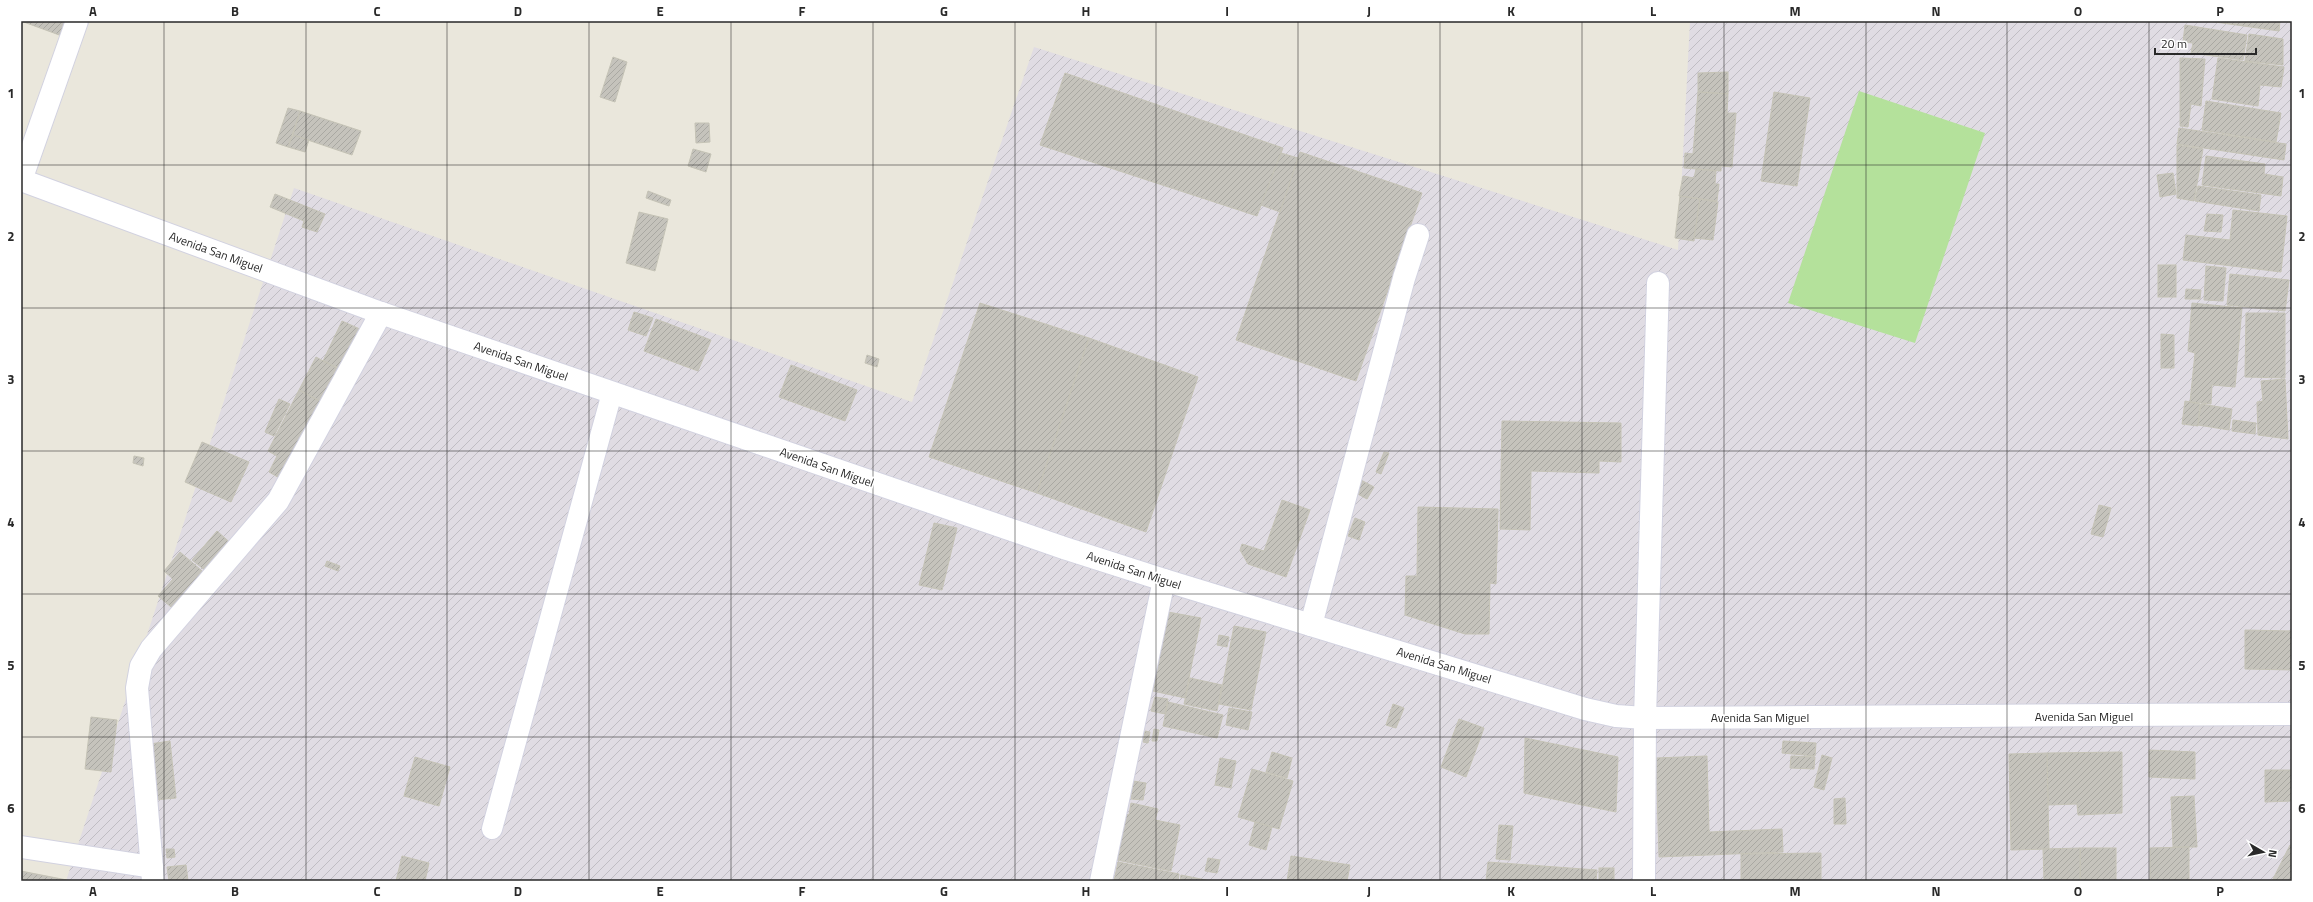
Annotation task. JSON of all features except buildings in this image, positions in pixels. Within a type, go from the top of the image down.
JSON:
[{"type":"street","points":[[21,180],[77,21]]},
{"type":"street","name":"Avenida San Miguel","points":[[21,180],[380,313],[1164,580],[1585,709],[1616,716],[1645,718],[2292,714]]},
{"type":"street","points":[[1311,625],[1404,278],[1418,235]]},
{"type":"street","points":[[1644,881],[1645,718],[1658,283]]},
{"type":"street","points":[[21,847],[153,874],[137,688],[141,666],[151,649],[278,502],[380,313]]},
{"type":"street","points":[[1101,881],[1164,580]]},
{"type":"lane","points":[[492,829],[612,393]]},
{"type":"shaded area","points":[[1690,21],[2292,21],[2292,881],[66,881],[294,188],[912,402],[1034,47],[1678,250]]},
{"type":"green space","points":[[1859,91],[1985,133],[1915,343],[1788,303]]}]
